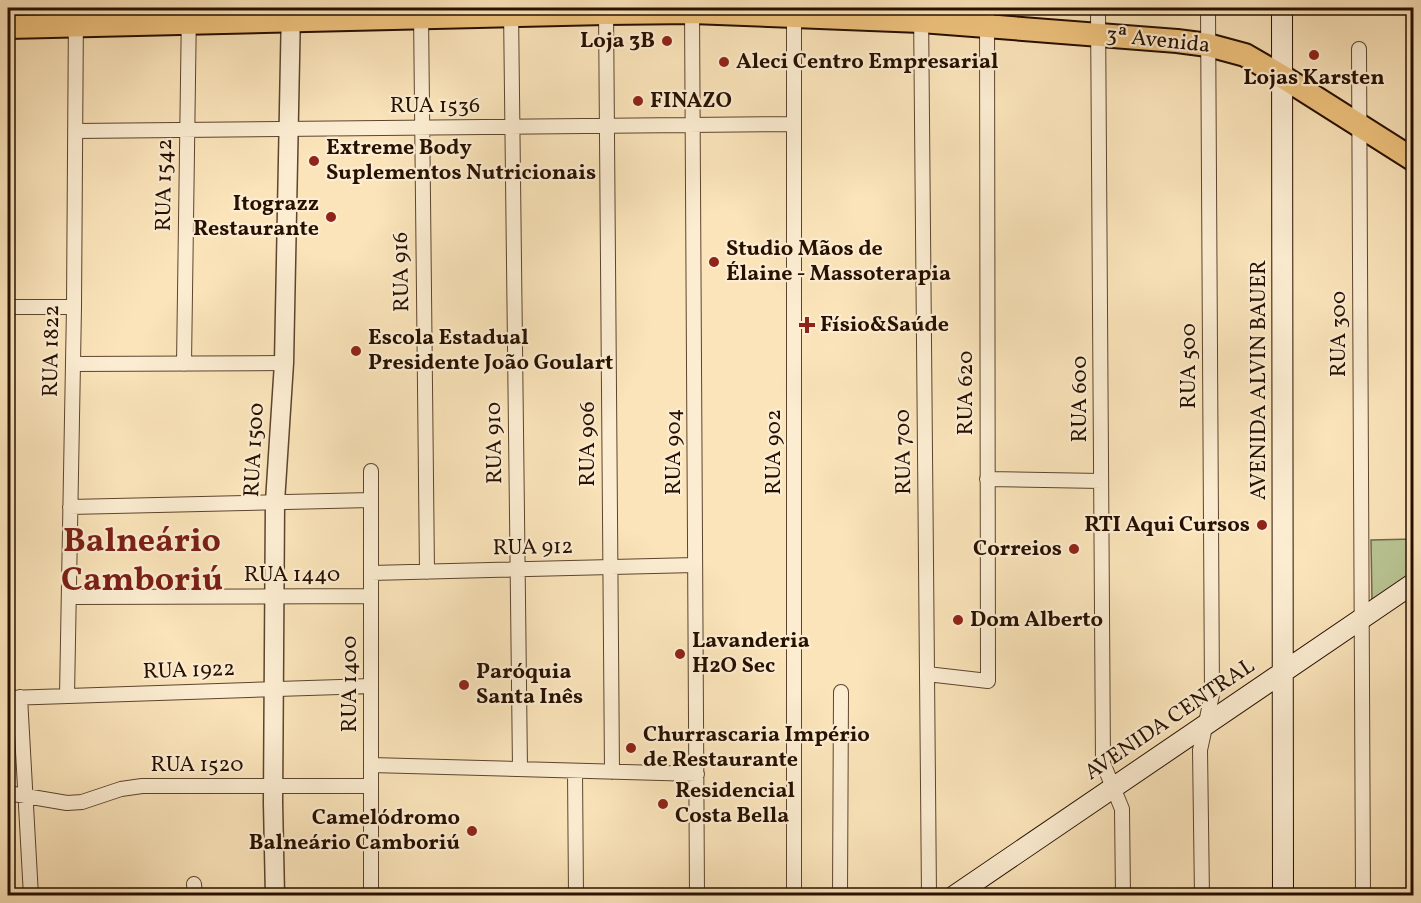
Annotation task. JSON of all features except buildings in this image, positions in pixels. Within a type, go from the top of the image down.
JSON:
[{"type":"main road","name":"AVENIDA ALVIN BAUER","points":[[1282,8],[1283,896]]},
{"type":"main road","name":"3ª Avenida","points":[[8,27],[76,16],[421,12],[692,10],[987,16],[1098,35],[1208,45],[1245,55],[1413,160]]},
{"type":"main road","name":"AVENIDA CENTRAL","points":[[954,896],[1413,583]]},
{"type":"street","name":"RUA 600","points":[[1098,8],[1103,763],[1122,809],[1123,896]]},
{"type":"street","name":"RUA 500","points":[[1202,896],[1200,750],[1212,695],[1208,8]]},
{"type":"street","name":"RUA 906","points":[[606,10],[612,772]]},
{"type":"street","name":"RUA 904","points":[[692,10],[697,896]]},
{"type":"street","name":"RUA 910","points":[[511,11],[520,769]]},
{"type":"street","name":"RUA 902","points":[[794,11],[794,896]]},
{"type":"street","name":"RUA 916","points":[[421,12],[426,572]]},
{"type":"street","name":"RUA 1500","points":[[275,896],[275,502],[284,363],[291,14]]},
{"type":"street","name":"RUA 700","points":[[921,14],[929,896]]},
{"type":"street","name":"RUA 1542","points":[[184,364],[189,15]]},
{"type":"street","name":"RUA 1822","points":[[67,696],[74,307],[76,16]]},
{"type":"street","name":"RUA 620","points":[[927,674],[988,681],[987,16]]},
{"type":"street","name":"RUA 300","points":[[1359,49],[1363,896]]},
{"type":"street","name":"RUA 1536","points":[[75,131],[795,124]]},
{"type":"street","points":[[8,307],[74,307]]},
{"type":"street","points":[[73,364],[284,363]]},
{"type":"street","name":"RUA 1400","points":[[371,471],[371,896]]},
{"type":"street","points":[[987,479],[1101,481]]},
{"type":"street","points":[[70,507],[371,500]]},
{"type":"street","name":"RUA 912","points":[[371,573],[695,565]]},
{"type":"street","name":"RUA 1440","points":[[70,597],[371,596]]},
{"type":"street","name":"RUA 1922","points":[[14,698],[371,686]]},
{"type":"street","points":[[840,896],[841,692]]},
{"type":"street","points":[[14,698],[25,796],[31,896]]},
{"type":"street","points":[[371,765],[697,774]]},
{"type":"street","points":[[575,771],[576,896]]},
{"type":"street","name":"RUA 1520","points":[[8,793],[67,803],[82,802],[121,789],[141,786],[371,786]]},
{"type":"green space","points":[[1414,539],[1413,574],[1372,601],[1371,540]]},
{"type":"place","name":"Loja 3B","points":[[667,41]]},
{"type":"place","name":"Lojas Karsten","points":[[1314,55]]},
{"type":"place","name":"Aleci Centro Empresarial","points":[[724,62]]},
{"type":"place","name":"FINAZO","points":[[638,101]]},
{"type":"place","name":"Extreme Body Suplementos Nutricionais","points":[[314,161]]},
{"type":"place","name":"Itograzz Restaurante","points":[[331,217]]},
{"type":"place","name":"Studio Mãos de Élaine - Massoterapia","points":[[714,262]]},
{"type":"place","name":"Físio&Saúde","points":[[807,325]]},
{"type":"place","name":"Escola Estadual Presidente João Goulart","points":[[356,351]]},
{"type":"place","name":"RTI Aqui Cursos","points":[[1262,525]]},
{"type":"place","name":"Correios","points":[[1074,549]]},
{"type":"place","name":"Dom Alberto","points":[[958,620]]},
{"type":"place","name":"Lavanderia H2O Sec","points":[[680,654]]},
{"type":"place","name":"Paróquia Santa Inês","points":[[464,685]]},
{"type":"place","name":"Churrascaria Império de Restaurante","points":[[631,748]]},
{"type":"place","name":"Residencial Costa Bella","points":[[663,804]]},
{"type":"place","name":"Camelódromo Balneário Camboriú","points":[[472,831]]},
{"type":"district","name":"Balneário Camboriú","points":[[142,562]]}]
